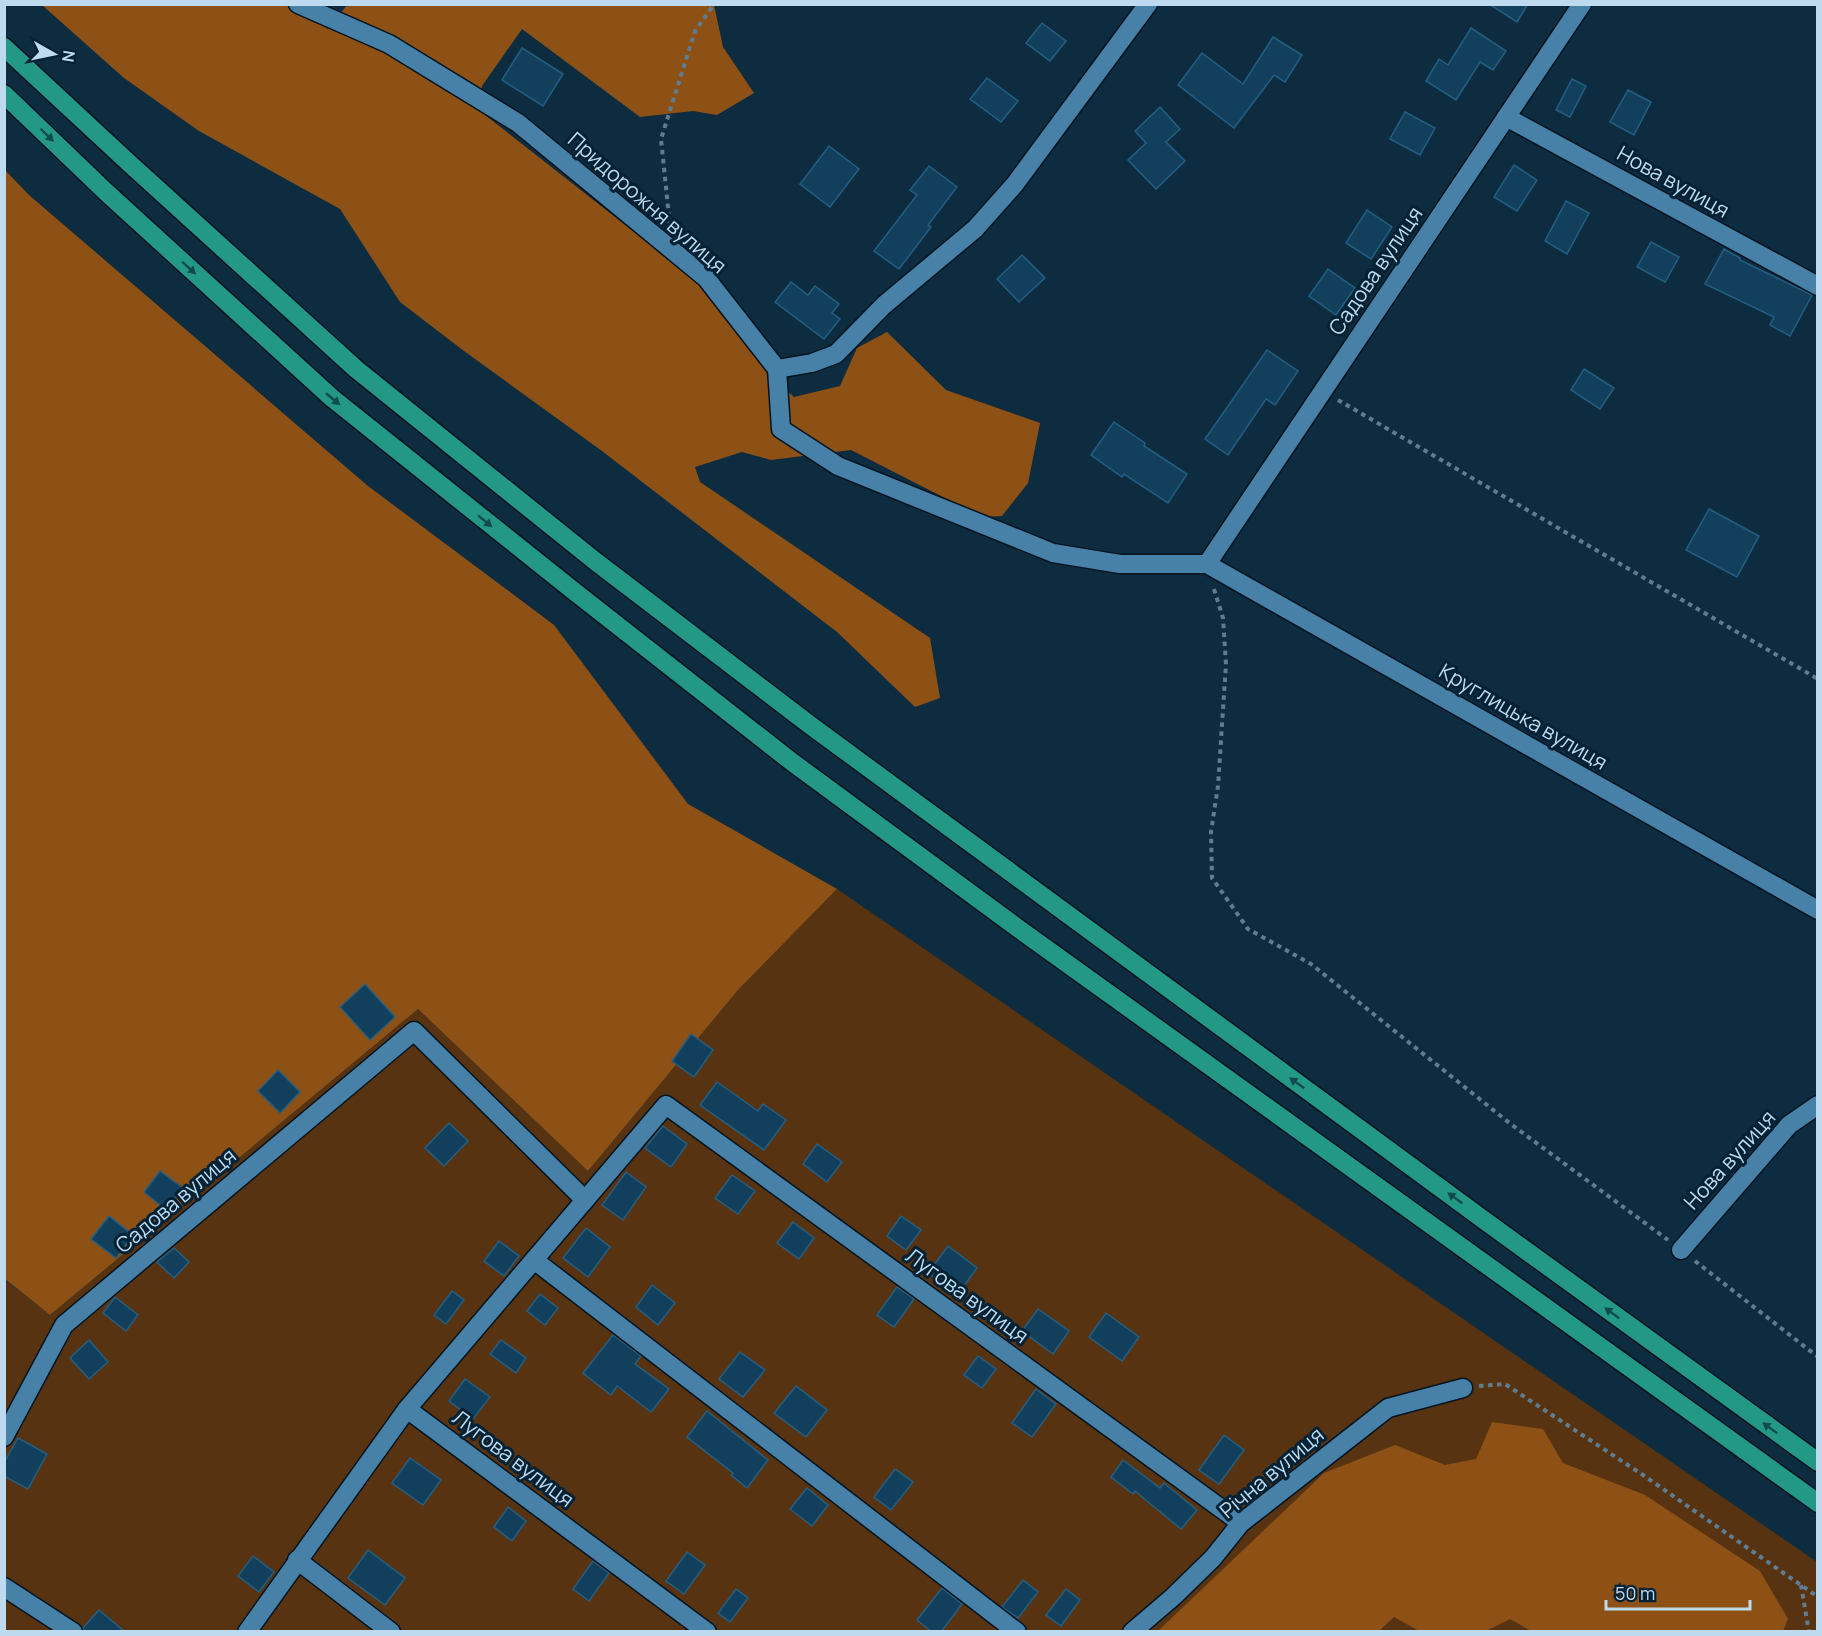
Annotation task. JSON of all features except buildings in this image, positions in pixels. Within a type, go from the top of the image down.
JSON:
[{"type":"highway","points":[[4,47],[356,369],[594,561],[810,725],[1488,1223],[1818,1462]]},
{"type":"highway","points":[[4,94],[106,192],[332,398],[574,592],[792,762],[1010,922],[1818,1503]]},
{"type":"street","name":"Придорожня вулиця","points":[[298,4],[389,44],[518,123],[706,278],[777,369]]},
{"type":"street","points":[[1148,4],[1015,184],[975,229],[884,305],[836,354],[812,363],[777,369],[781,429],[838,466],[1053,553],[1120,564],[1207,564]]},
{"type":"street","name":"Садова вулиця","points":[[1207,564],[1582,4]]},
{"type":"street","name":"Нова вулиця","points":[[1506,117],[1818,286]]},
{"type":"street","name":"Круглицька вулиця","points":[[1207,564],[1818,910]]},
{"type":"street","name":"Садова вулиця","points":[[4,1437],[64,1325],[414,1031],[585,1200]]},
{"type":"street","name":"Лугова вулиця","points":[[585,1200],[666,1105],[1241,1523]]},
{"type":"street","name":"Нова вулиця","points":[[1681,1250],[1789,1125],[1818,1105]]},
{"type":"street","points":[[247,1632],[407,1409],[585,1200]]},
{"type":"street","points":[[534,1260],[1017,1632]]},
{"type":"street","name":"Річна вулиця","points":[[1132,1632],[1173,1597],[1213,1558],[1241,1523],[1388,1408],[1463,1388]]},
{"type":"street","name":"Лугова вулиця","points":[[407,1409],[707,1632]]},
{"type":"street","points":[[297,1560],[392,1632]]},
{"type":"street","points":[[4,1587],[74,1632]]},
{"type":"path","points":[[673,250],[661,139],[695,31],[714,4]]},
{"type":"path","points":[[1322,391],[1818,679]]},
{"type":"path","points":[[1207,564],[1223,618],[1226,664],[1218,786],[1211,832],[1212,878],[1248,929],[1311,964],[1512,1125],[1681,1250],[1818,1357]]},
{"type":"path","points":[[1463,1388],[1505,1384],[1643,1475],[1818,1597]]},
{"type":"path","points":[[1801,1585],[1809,1632]]},
{"type":"shaded area","points":[[42,5],[294,5],[328,29],[347,5],[714,5],[723,47],[754,93],[717,115],[693,111],[640,117],[522,29],[482,86],[480,111],[703,286],[768,373],[794,397],[840,386],[857,348],[887,332],[946,390],[1040,423],[1028,483],[1002,516],[982,517],[851,450],[771,460],[742,452],[695,467],[700,482],[930,638],[940,698],[915,707],[837,632],[602,451],[400,302],[340,209],[199,131],[124,78]]},
{"type":"shaded area","points":[[4,169],[29,195],[368,486],[554,625],[688,804],[837,889],[738,990],[588,1171],[418,1009],[50,1315],[5,1279]]},
{"type":"shaded area","points":[[837,889],[1817,1562],[1817,1631],[5,1631],[4,1279],[50,1315],[418,1009],[588,1171],[738,990]]},
{"type":"shaded area","points":[[1492,1422],[1543,1429],[1563,1463],[1645,1495],[1760,1571],[1788,1619],[1783,1631],[1533,1632],[1510,1619],[1486,1631],[1421,1632],[1394,1617],[1379,1631],[1158,1631],[1324,1473],[1395,1445],[1445,1465],[1476,1459]]}]
